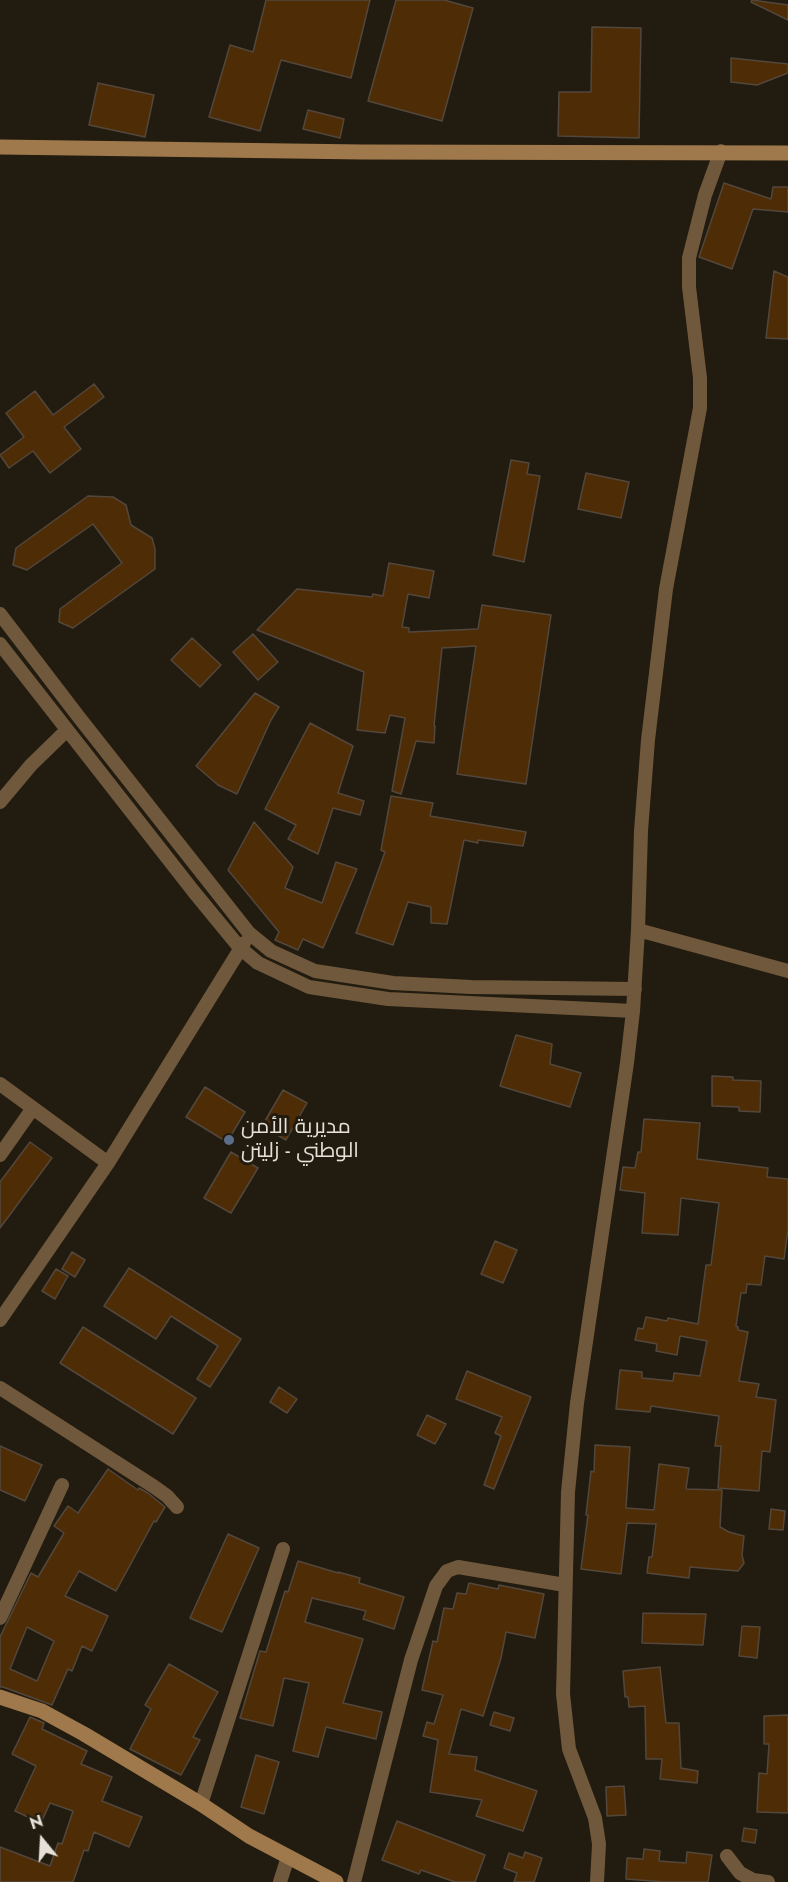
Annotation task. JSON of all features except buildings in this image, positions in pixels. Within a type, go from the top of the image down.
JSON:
[{"type":"street","points":[[0,147],[363,152],[788,153]]},
{"type":"street","points":[[597,1882],[599,1844],[595,1818],[569,1749],[564,1705],[568,1492],[577,1403],[633,1011],[641,831],[666,589],[699,408],[700,378],[689,287],[689,258],[705,195],[722,152]]},
{"type":"street","points":[[0,614],[249,933],[271,951],[315,971],[393,983],[471,987],[635,989]]},
{"type":"street","points":[[0,644],[240,948],[258,963],[309,987],[388,999],[633,1011]]},
{"type":"street","points":[[0,802],[31,765],[67,730]]},
{"type":"street","points":[[638,930],[788,971]]},
{"type":"street","points":[[2,1311],[108,1163],[249,933]]},
{"type":"street","points":[[0,1084],[108,1163]]},
{"type":"street","points":[[0,1155],[33,1108]]},
{"type":"street","points":[[0,1388],[153,1486],[177,1507]]},
{"type":"street","points":[[0,1618],[62,1485]]},
{"type":"street","points":[[201,1804],[283,1549]]},
{"type":"street","points":[[354,1882],[411,1660],[436,1586],[447,1571],[458,1567],[565,1585]]},
{"type":"street","points":[[0,1697],[42,1711],[201,1804],[249,1836],[336,1882]]},
{"type":"street","points":[[727,1856],[740,1873],[753,1880],[768,1882]]},
{"type":"street","points":[[280,1882],[288,1857]]},
{"type":"place","name":"مديرية الأمن الوطني - زليتن","points":[[229,1140]]}]
